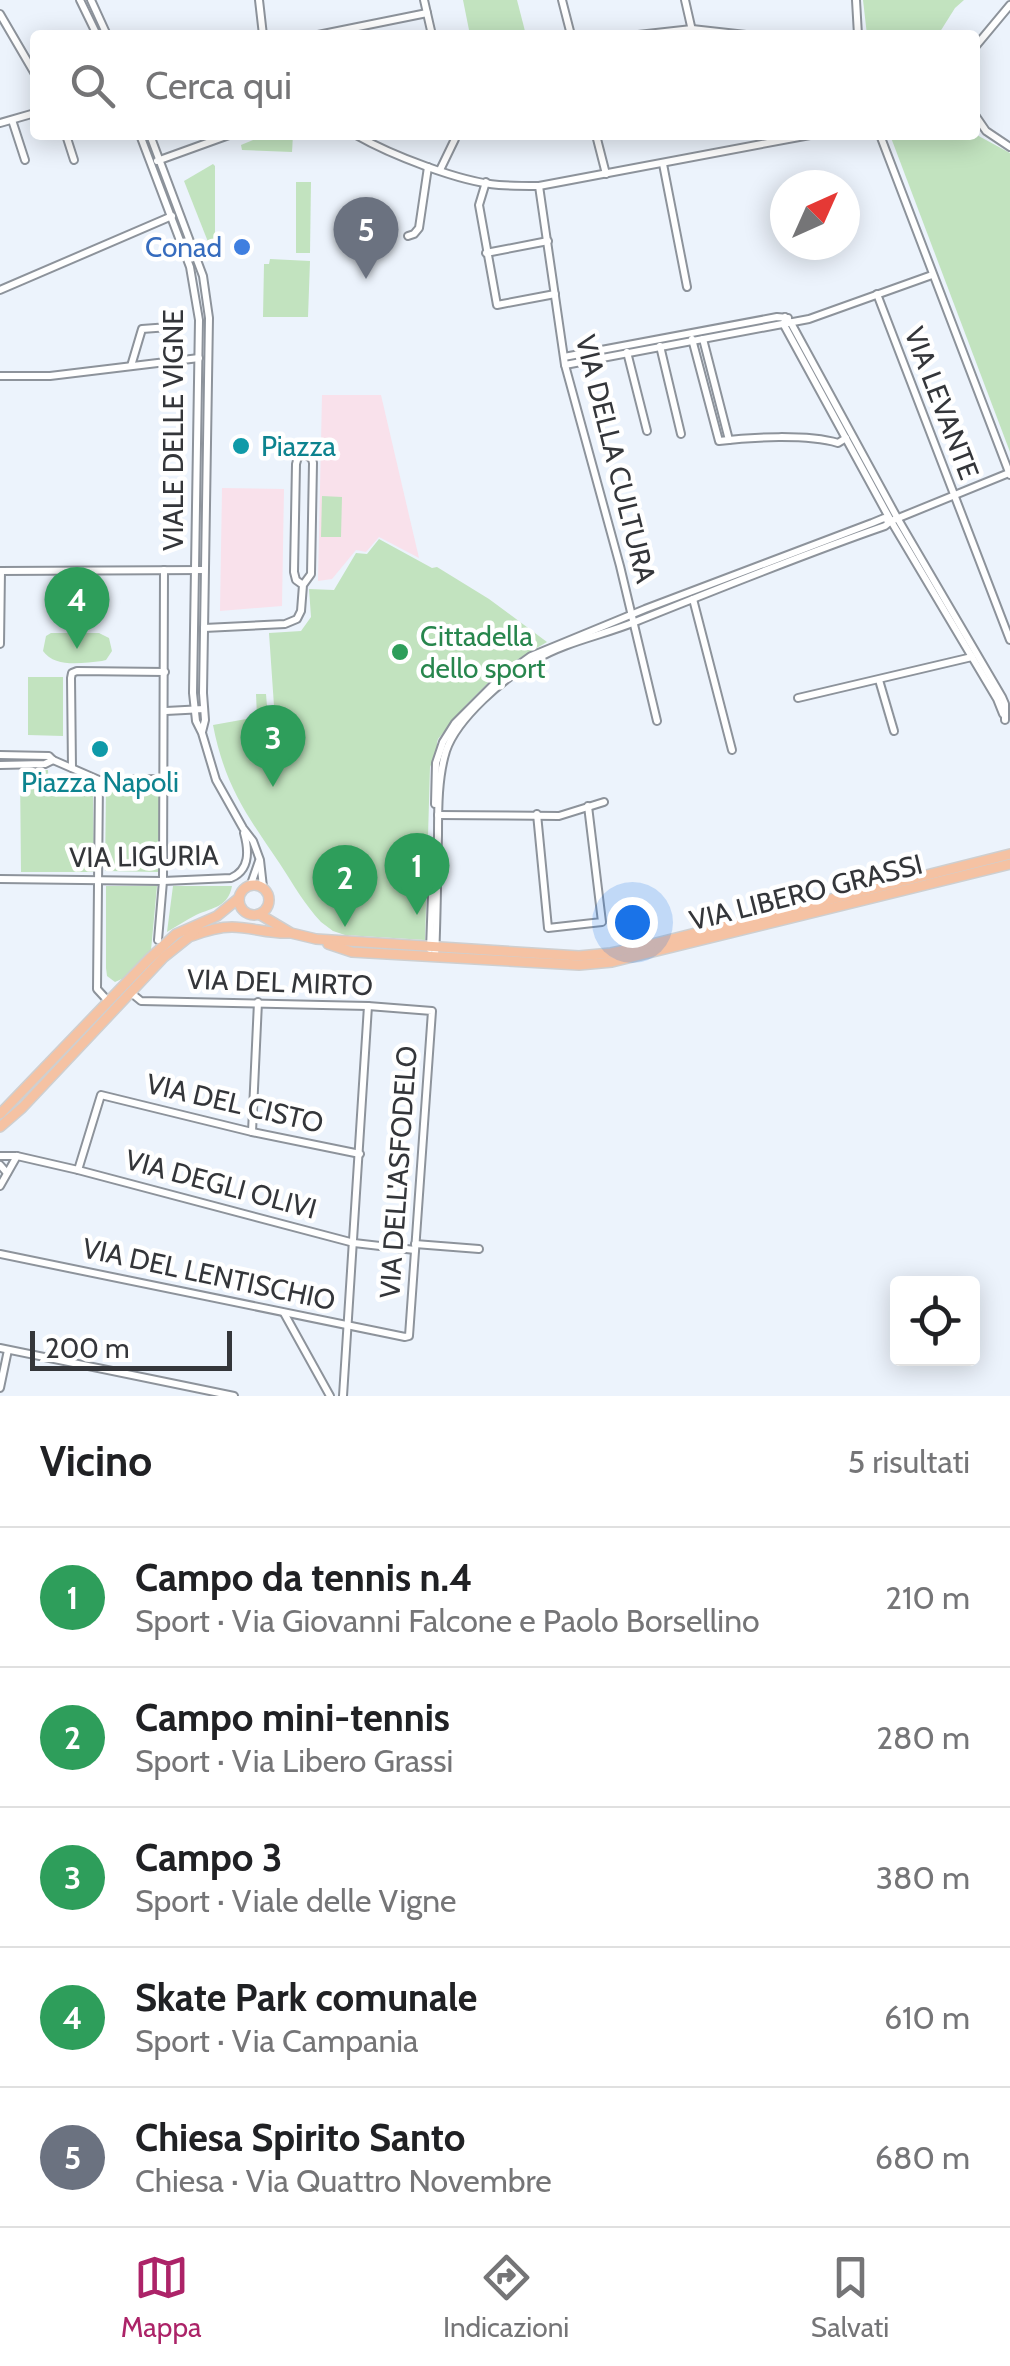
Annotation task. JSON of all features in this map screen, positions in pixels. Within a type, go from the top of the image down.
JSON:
[{"type":"main road","name":"VIA LIBERO GRASSI","points":[[291,933],[352,952],[611,954],[1010,854]]},
{"type":"main road","name":"VIA LIBERO GRASSI","points":[[433,952],[579,965],[612,962],[1010,864]]},
{"type":"main road","points":[[251,884],[263,886],[270,898],[263,911],[251,915],[244,911],[239,898],[242,890],[251,884]]},
{"type":"main road","points":[[0,1127],[108,1001],[176,934],[216,916],[239,898]]},
{"type":"main road","points":[[216,916],[244,911]]},
{"type":"main road","points":[[263,911],[274,924],[291,933]]},
{"type":"main road","points":[[0,1114],[200,924]]},
{"type":"main road","points":[[189,937],[233,927],[291,933]]},
{"type":"street","points":[[259,0],[262,30]]},
{"type":"street","points":[[424,0],[431,30]]},
{"type":"street","points":[[562,0],[570,30]]},
{"type":"street","points":[[684,0],[692,30]]},
{"type":"street","points":[[856,0],[858,30]]},
{"type":"street","points":[[85,1],[95,30]]},
{"type":"street","points":[[85,1],[103,30]]},
{"type":"street","points":[[980,41],[1010,6]]},
{"type":"street","points":[[351,30],[427,12]]},
{"type":"street","points":[[0,14],[30,65]]},
{"type":"street","points":[[0,123],[30,115]]},
{"type":"street","points":[[12,120],[25,160]]},
{"type":"street","points":[[980,122],[1010,147]]},
{"type":"street","points":[[68,140],[74,160]]},
{"type":"street","name":"VIALE DELLE VIGNE","points":[[143,140],[156,162],[203,276],[209,318],[196,721],[216,780],[253,841],[263,886]]},
{"type":"street","name":"VIALE DELLE VIGNE","points":[[151,140],[194,277],[199,320],[205,720],[202,733]]},
{"type":"street","points":[[156,162],[215,140]]},
{"type":"street","points":[[365,140],[428,167],[495,185],[539,186],[785,140]]},
{"type":"street","points":[[440,170],[455,140]]},
{"type":"street","points":[[597,140],[606,174]]},
{"type":"street","points":[[433,952],[438,783],[446,750],[455,731],[503,680],[542,651],[693,596],[884,518],[894,520],[1010,474],[882,140]]},
{"type":"street","points":[[663,164],[687,287]]},
{"type":"street","points":[[408,236],[419,228],[428,167]]},
{"type":"street","points":[[486,182],[479,206],[497,305],[555,294]]},
{"type":"street","name":"VIA DELLA CULTURA","points":[[539,186],[564,361],[657,721]]},
{"type":"street","points":[[0,290],[172,216]]},
{"type":"street","points":[[486,253],[548,241]]},
{"type":"street","points":[[564,361],[809,319],[932,275]]},
{"type":"street","name":"VIA LEVANTE","points":[[877,294],[1010,640]]},
{"type":"street","points":[[787,322],[846,438],[1004,701]]},
{"type":"street","points":[[787,322],[894,520]]},
{"type":"street","points":[[131,366],[142,329],[169,327],[170,362]]},
{"type":"street","points":[[702,336],[728,440]]},
{"type":"street","points":[[692,338],[719,441],[825,439],[838,443],[846,438]]},
{"type":"street","points":[[659,344],[681,434]]},
{"type":"street","points":[[627,350],[647,431]]},
{"type":"street","points":[[0,376],[50,376],[199,358]]},
{"type":"street","points":[[204,628],[284,624],[297,619],[303,585],[311,574],[313,464],[305,454],[298,457],[296,464],[294,536],[294,572],[303,585]]},
{"type":"street","points":[[158,940],[163,881],[164,570]]},
{"type":"street","points":[[0,644],[0,571],[200,570]]},
{"type":"street","points":[[693,596],[732,750]]},
{"type":"street","points":[[798,698],[975,656]]},
{"type":"street","points":[[72,768],[72,673],[165,672]]},
{"type":"street","points":[[879,680],[894,731]]},
{"type":"street","points":[[165,712],[204,709]]},
{"type":"street","points":[[0,755],[49,756],[99,780],[164,780]]},
{"type":"street","points":[[0,765],[45,764],[52,760]]},
{"type":"street","points":[[99,780],[97,989],[108,1001]]},
{"type":"street","points":[[436,846],[438,783]]},
{"type":"street","points":[[438,815],[559,816],[604,802]]},
{"type":"street","points":[[537,814],[548,928],[602,922],[588,806]]},
{"type":"street","name":"VIA LIGURIA","points":[[0,880],[230,878],[238,876],[248,857],[243,828]]},
{"type":"street","points":[[251,884],[260,860]]},
{"type":"street","name":"VIA DEL MIRTO","points":[[130,992],[141,1000],[432,1011]]},
{"type":"street","points":[[252,1132],[258,1002]]},
{"type":"street","points":[[343,1396],[368,1006]]},
{"type":"street","name":"VIA DELL'ASFODELO","points":[[408,1336],[432,1011]]},
{"type":"street","name":"VIA DEL CISTO","points":[[78,1170],[101,1095],[360,1154]]},
{"type":"street","name":"VIA DEGLI OLIVI","points":[[0,1156],[78,1170],[354,1243],[479,1249]]},
{"type":"street","points":[[0,1186],[16,1156]]},
{"type":"street","points":[[0,1165],[7,1173]]},
{"type":"street","name":"VIA DEL LENTISCHIO","points":[[0,1254],[408,1336]]},
{"type":"street","points":[[284,1312],[330,1396]]},
{"type":"street","points":[[0,1388],[4,1349],[234,1396]]},
{"type":"shaded area","points":[[322,395],[381,395],[419,558],[379,537],[366,552],[356,550],[332,579],[318,581]]},
{"type":"shaded area","points":[[222,488],[284,489],[282,606],[220,611]]},
{"type":"green space","points":[[463,0],[517,0],[525,30],[469,30]]},
{"type":"green space","points":[[863,0],[964,0],[941,30],[866,30]]},
{"type":"green space","points":[[980,137],[1010,153],[1010,452],[892,140],[980,140]]},
{"type":"green space","points":[[253,140],[293,140],[292,152],[242,150],[241,145]]},
{"type":"green space","points":[[213,164],[215,249],[212,252],[184,181]]},
{"type":"green space","points":[[296,182],[311,182],[310,253],[296,253]]},
{"type":"green space","points":[[270,259],[310,261],[308,317],[263,317],[264,264],[269,264]]},
{"type":"green space","points":[[322,496],[342,497],[341,537],[321,537]]},
{"type":"green space","points":[[379,539],[432,568],[437,567],[547,642],[503,668],[438,739],[430,767],[425,940],[345,935],[321,922],[238,799],[213,725],[257,717],[256,694],[266,694],[267,706],[274,706],[269,633],[301,631],[311,617],[309,589],[334,590],[356,553],[367,554]]},
{"type":"green space","points":[[99,633],[109,638],[112,651],[102,661],[54,660],[43,651],[46,636]]},
{"type":"green space","points":[[28,677],[63,677],[63,736],[28,735]]},
{"type":"green space","points":[[20,770],[48,770],[49,790],[93,789],[94,872],[21,872]]},
{"type":"green space","points":[[160,786],[158,872],[105,871],[106,789]]},
{"type":"green space","points":[[106,886],[157,886],[151,950],[115,982],[107,976],[106,968]]},
{"type":"green space","points":[[173,886],[232,886],[219,905],[167,932]]},
{"type":"place","name":"Conad","points":[[242,247]]},
{"type":"place","name":"Chiesa Spirito Santo","points":[[366,279]]},
{"type":"place","name":"Piazza","points":[[241,446]]},
{"type":"place","name":"Skate Park comunale","points":[[77,649]]},
{"type":"place","name":"Cittadella dello sport","points":[[400,652]]},
{"type":"place","name":"Piazza Napoli","points":[[100,749]]},
{"type":"place","name":"Campo 3","points":[[273,787]]},
{"type":"place","name":"Campo da tennis n.4","points":[[417,915]]},
{"type":"place","name":"Campo mini-tennis","points":[[345,927]]}]
